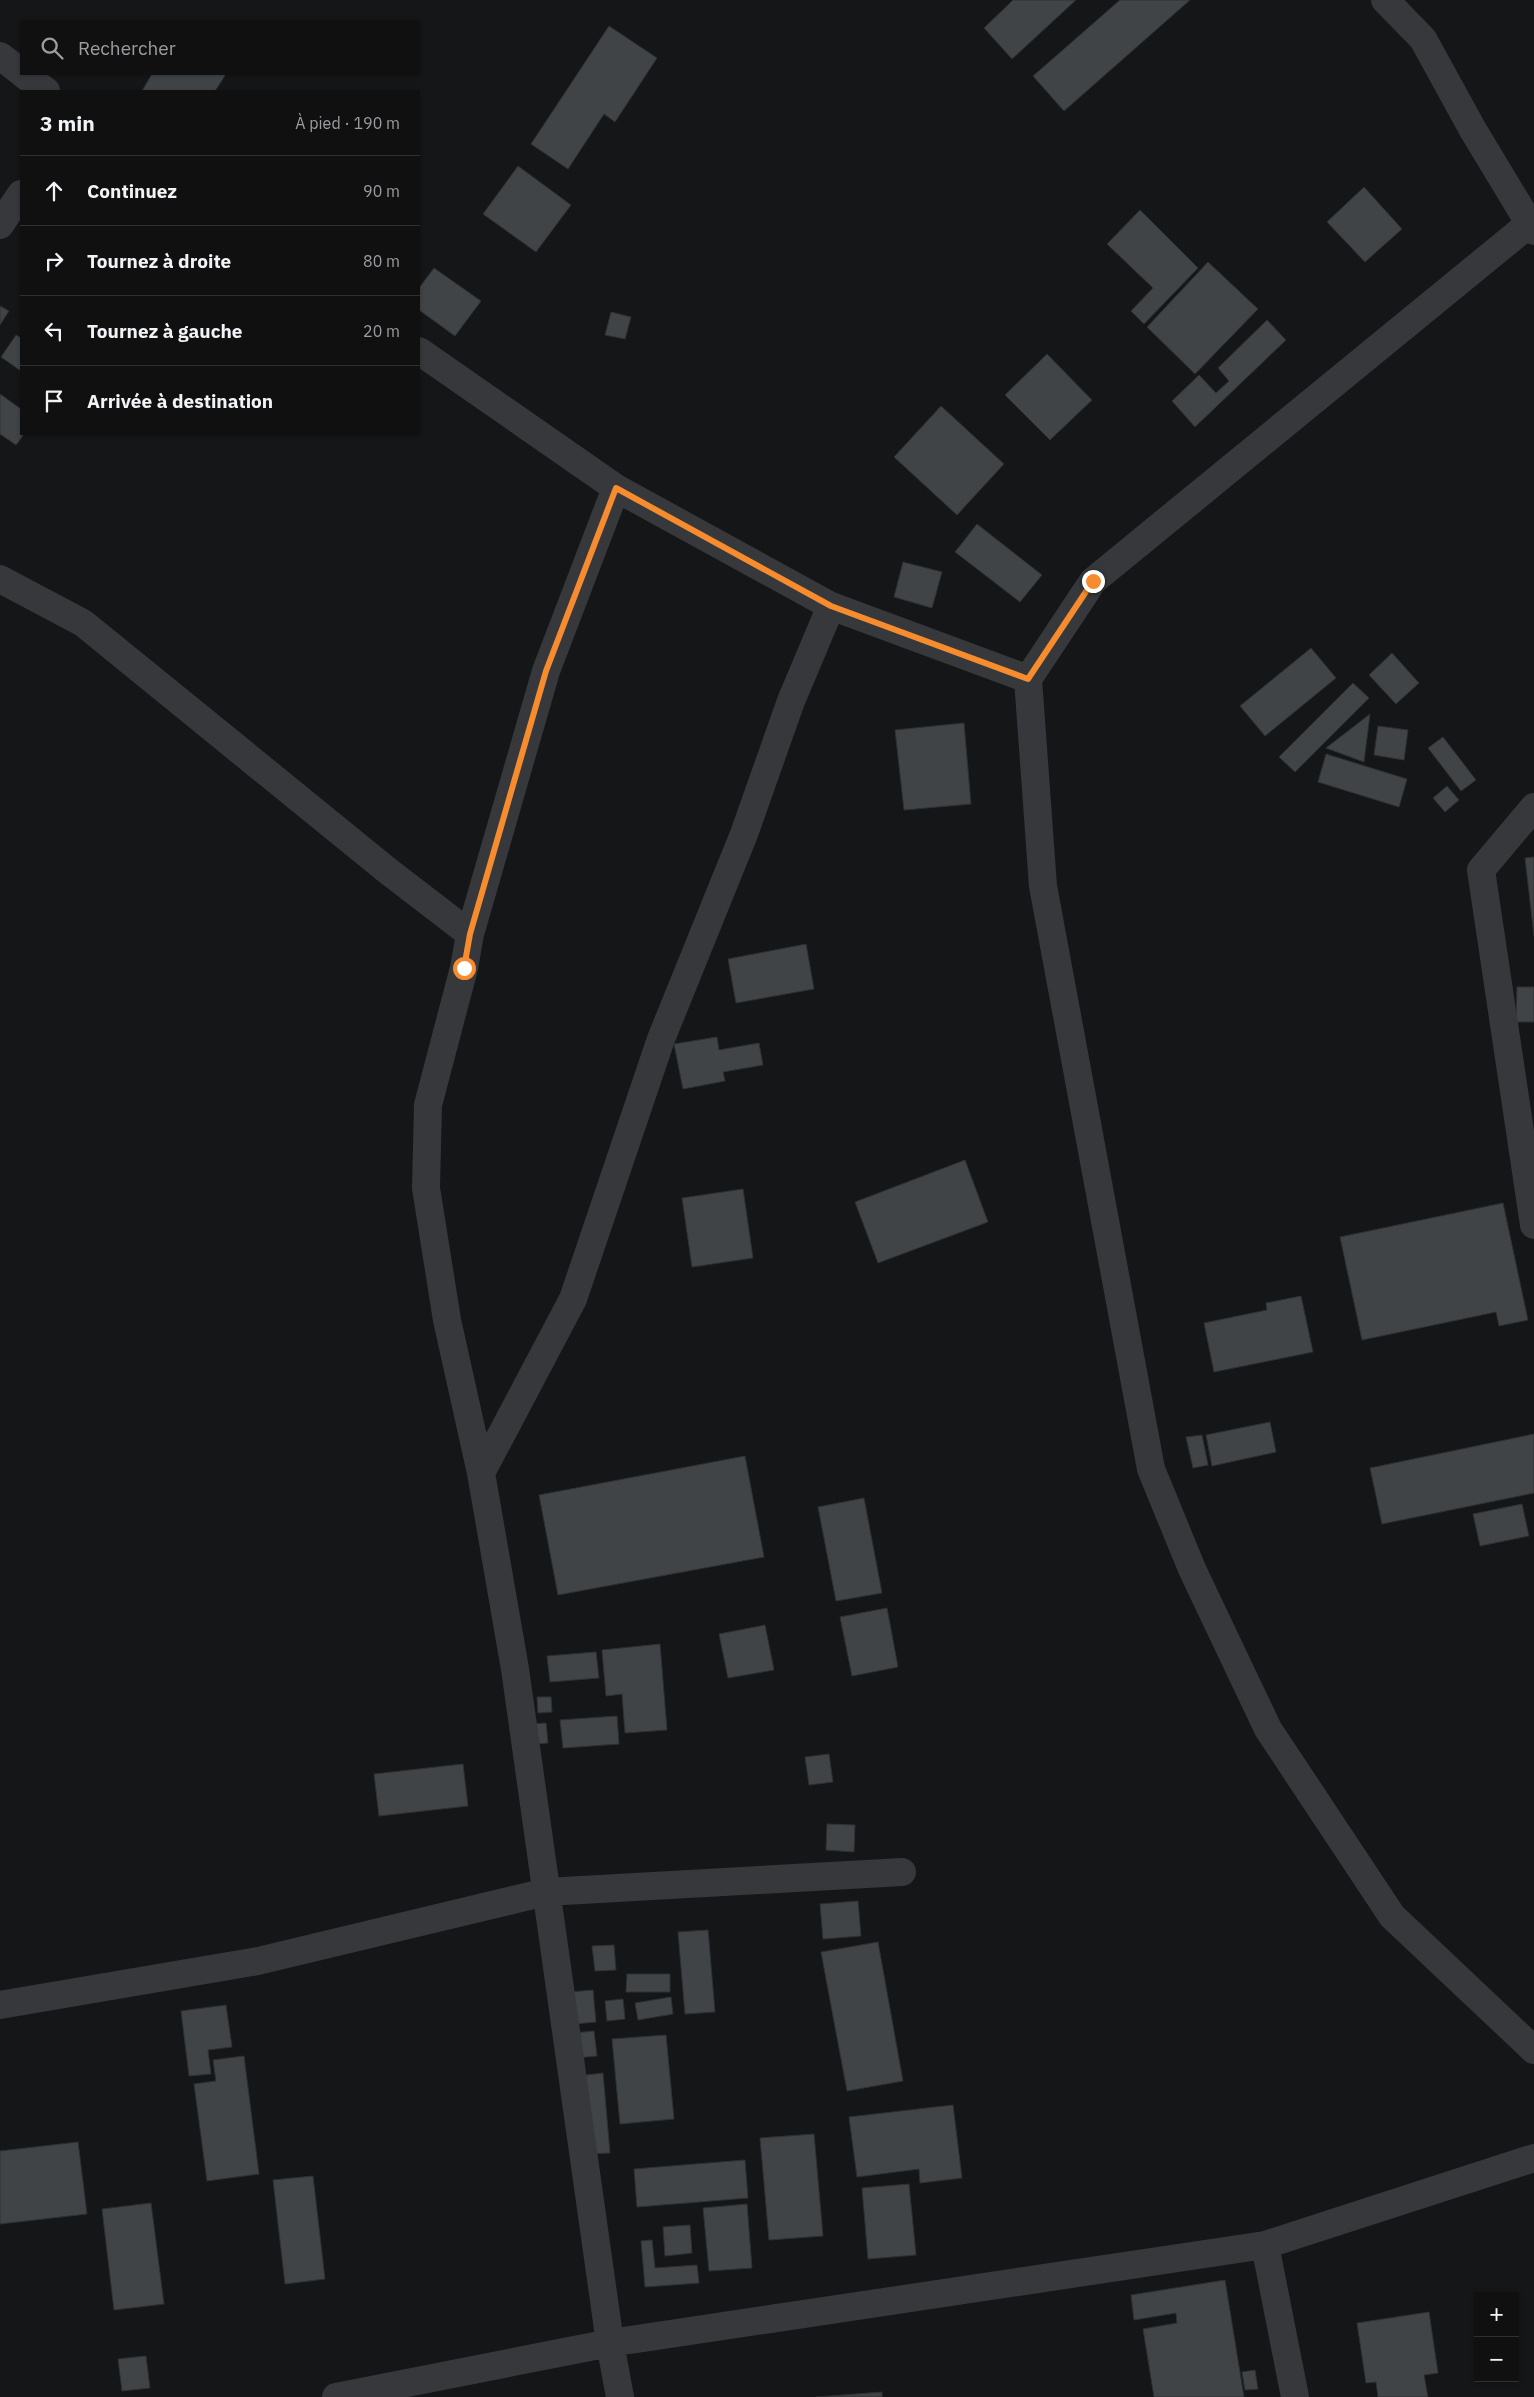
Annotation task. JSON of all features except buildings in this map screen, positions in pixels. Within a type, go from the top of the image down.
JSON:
[{"type":"street","points":[[1385,0],[1423,39],[1473,130],[1532,225],[1093,581],[1028,679],[1043,886],[1152,1469],[1192,1569],[1268,1729],[1392,1916],[1534,2050]]},
{"type":"street","points":[[0,56],[20,71]]},
{"type":"street","points":[[25,75],[45,90]]},
{"type":"street","points":[[0,225],[20,195]]},
{"type":"street","points":[[420,352],[616,488],[831,606],[1028,679]]},
{"type":"street","points":[[616,488],[546,671],[470,934],[464,968],[428,1105],[426,1188],[447,1320],[481,1473],[515,1669],[610,2343],[620,2397]]},
{"type":"street","points":[[0,579],[84,623],[380,865],[470,934]]},
{"type":"street","points":[[481,1473],[573,1299],[661,1039],[744,834],[791,701],[831,606]]},
{"type":"street","points":[[1534,807],[1481,870],[1534,1225]]},
{"type":"street","points":[[0,2005],[258,1961],[546,1892],[902,1872]]},
{"type":"street","points":[[336,2397],[610,2343],[1265,2245],[1534,2158]]},
{"type":"street","points":[[1265,2245],[1295,2397]]},
{"type":"route","points":[[464,968],[470,934],[546,671],[616,488],[831,606],[1028,679],[1093,581]]}]
